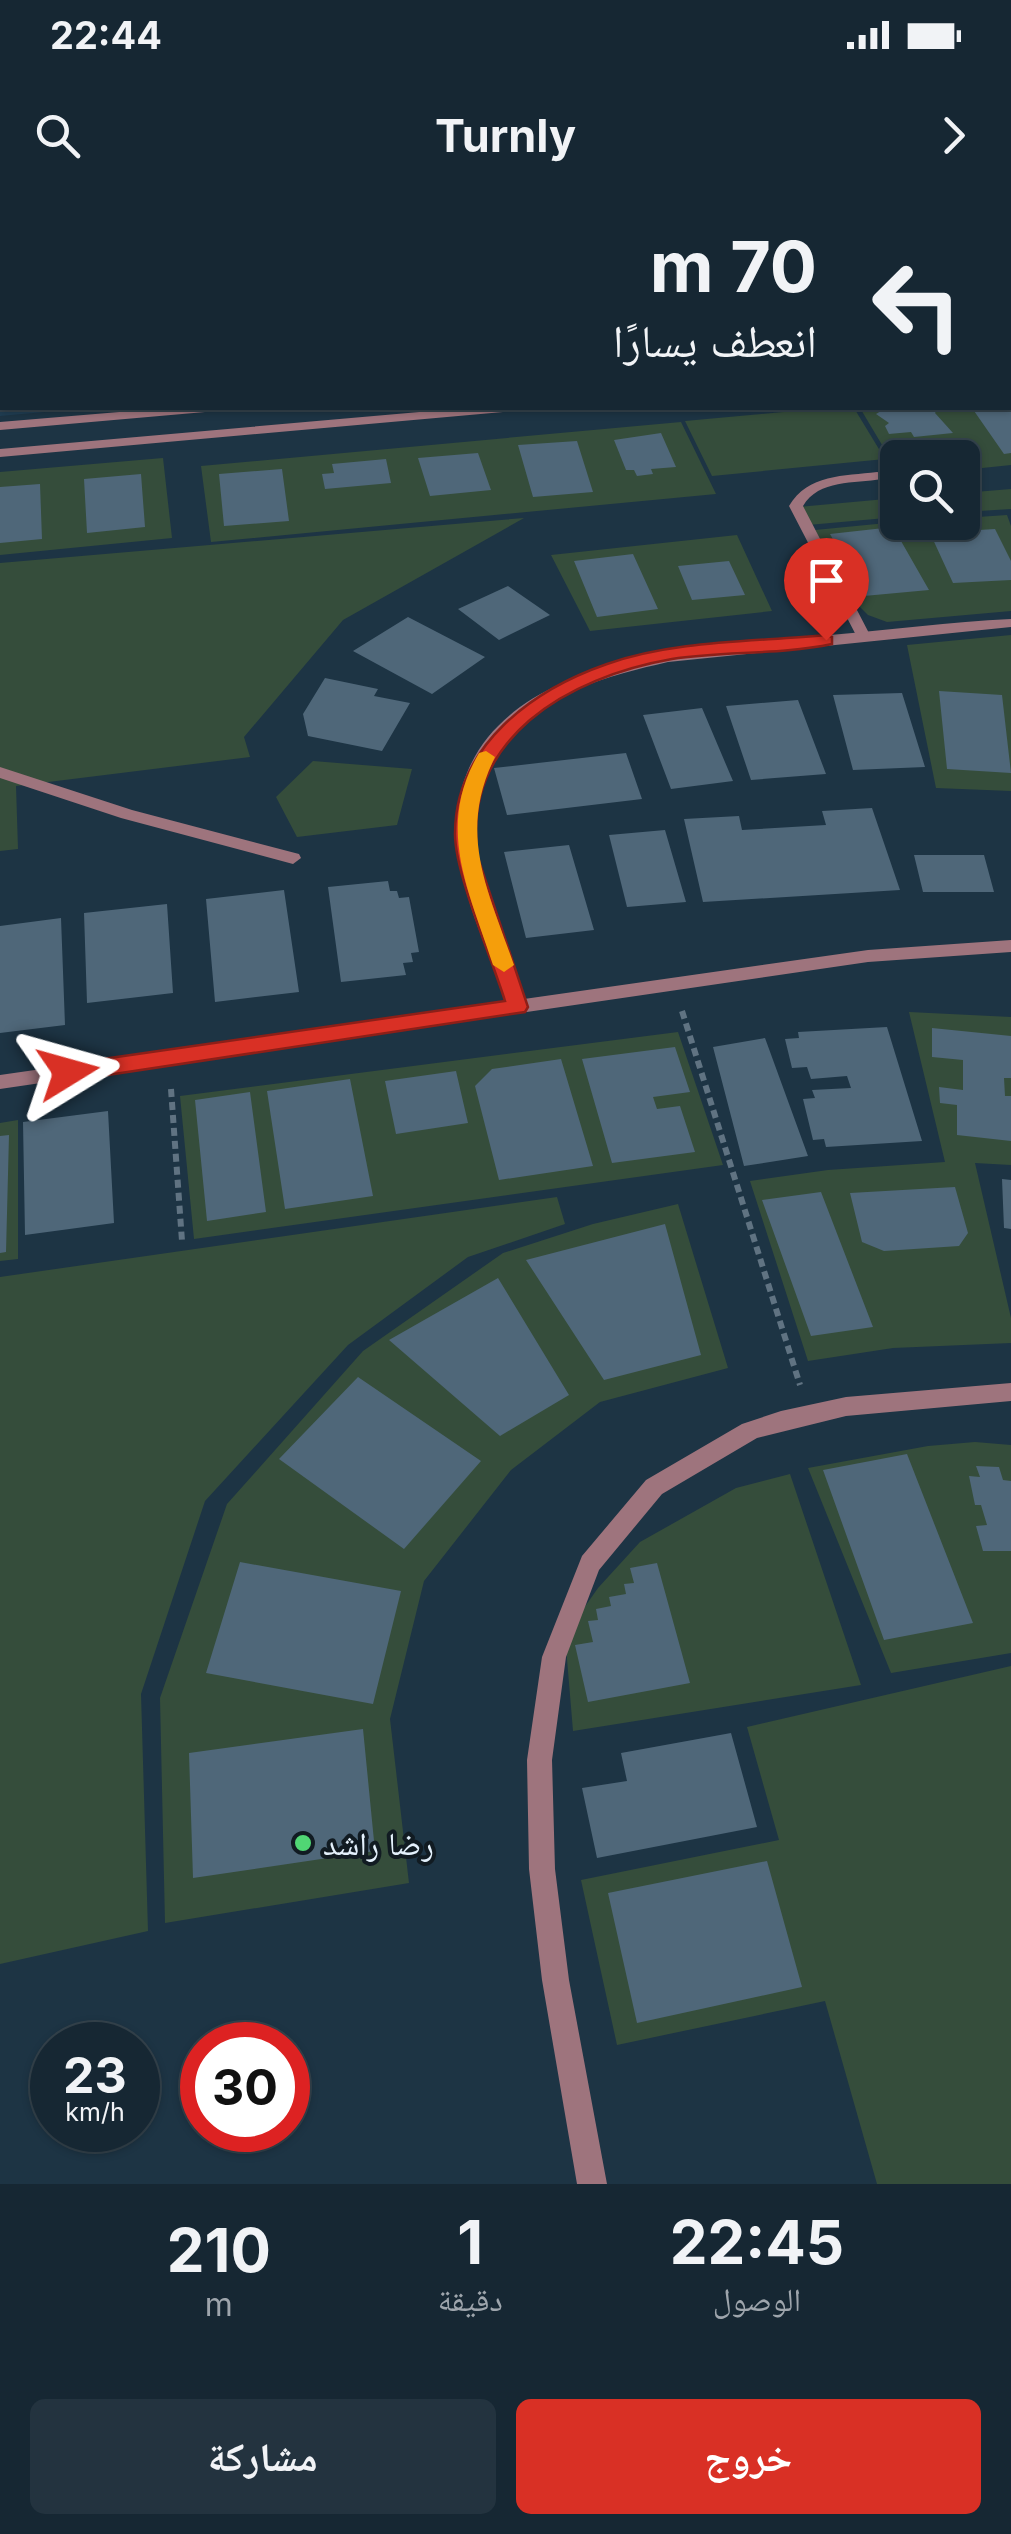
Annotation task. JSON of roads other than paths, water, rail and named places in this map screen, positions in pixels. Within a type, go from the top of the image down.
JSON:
[{"type":"street","points":[[0,426],[182,410]]},
{"type":"street","points":[[0,453],[481,410]]},
{"type":"street","points":[[864,637],[796,506],[802,494],[820,484],[877,476]]},
{"type":"street","points":[[518,1007],[468,858],[464,833],[472,785],[496,742],[535,706],[613,668],[674,654],[1011,624]]},
{"type":"street","points":[[0,772],[127,814],[294,858]]},
{"type":"street","points":[[0,1082],[933,948],[1011,946]]},
{"type":"street","points":[[592,2184],[542,1882],[540,1726],[561,1622],[582,1576],[609,1535],[640,1500],[712,1448],[753,1430],[809,1415],[902,1399],[1011,1392]]},
{"type":"place","name":"رضا راشد","points":[[303,1843]]}]
